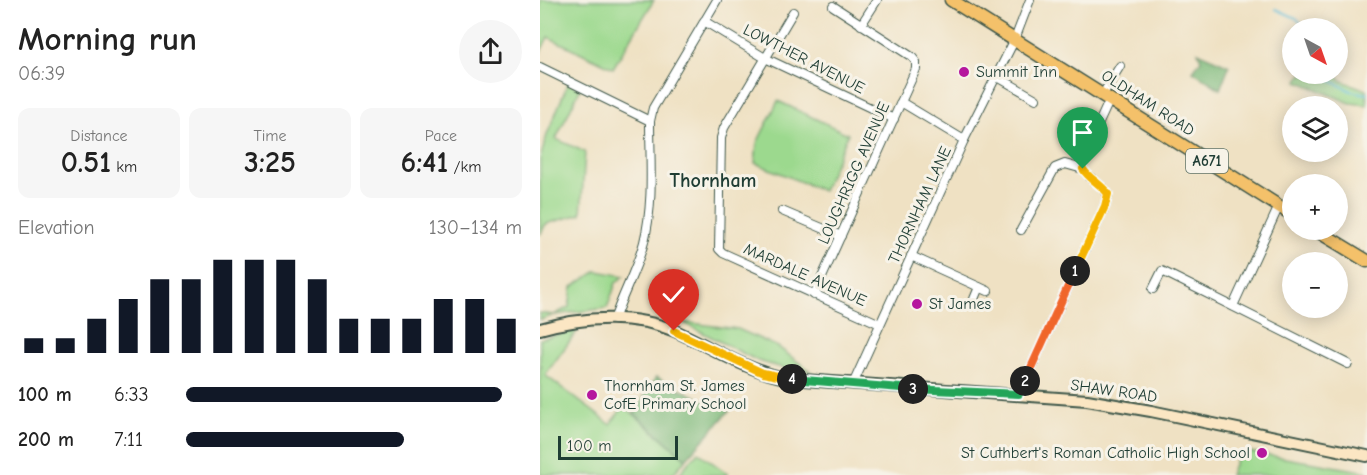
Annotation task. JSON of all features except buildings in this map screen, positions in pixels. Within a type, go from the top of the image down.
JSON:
[{"type":"main road","name":"A671","points":[[951,0],[1015,39]]},
{"type":"main road","name":"OLDHAM ROAD","points":[[1015,39],[1282,209]]},
{"type":"main road","points":[[1332,240],[1367,261]]},
{"type":"street","points":[[614,320],[621,298],[638,263],[645,239],[650,205],[650,121],[653,108],[717,0]]},
{"type":"street","points":[[833,6],[861,25],[877,0]]},
{"type":"street","name":"THORNHAM LANE","points":[[853,384],[964,140],[1015,39],[1030,0]]},
{"type":"street","points":[[765,58],[793,12]]},
{"type":"street","name":"LOWTHER AVENUE","points":[[704,21],[765,58],[894,119]]},
{"type":"street","name":"LOUGHRIGG AVENUE","points":[[814,295],[916,69],[916,62],[912,57],[861,25]]},
{"type":"street","name":"MARDALE AVENUE","points":[[765,58],[724,128],[721,138],[719,249],[723,253],[880,324]]},
{"type":"street","points":[[1019,394],[1105,206],[1108,194],[1101,185],[1086,174],[1081,162],[1120,66]]},
{"type":"street","points":[[541,69],[650,121]]},
{"type":"street","points":[[996,76],[1036,99]]},
{"type":"street","points":[[901,102],[964,140]]},
{"type":"street","points":[[1021,230],[1055,168],[1065,164],[1083,169]]},
{"type":"street","points":[[1233,306],[1279,207]]},
{"type":"street","points":[[782,211],[841,236]]},
{"type":"street","points":[[911,256],[988,291]]},
{"type":"street","points":[[1153,289],[1162,271],[1348,364]]},
{"type":"street","points":[[974,299],[979,287]]},
{"type":"street","name":"SHAW ROAD","points":[[540,329],[571,321],[641,321],[666,328],[763,373],[798,380],[1087,400],[1367,456]]},
{"type":"green space","points":[[540,0],[654,0],[613,68],[548,37],[540,53]]},
{"type":"green space","points":[[1198,52],[1229,66],[1220,89],[1193,71],[1201,60]]},
{"type":"green space","points":[[568,83],[580,89],[556,139],[585,152],[581,214],[546,224],[540,235],[540,159]]},
{"type":"green space","points":[[1348,83],[1367,90],[1367,105],[1348,102],[1348,96],[1333,96],[1305,84]]},
{"type":"green space","points":[[778,101],[848,134],[823,191],[755,163],[757,143]]},
{"type":"green space","points":[[597,271],[624,276],[616,283],[607,308],[554,315],[569,307],[572,287]]},
{"type":"green space","points":[[540,313],[554,315],[540,320]]},
{"type":"green space","points":[[682,322],[738,329],[778,347],[810,371],[783,368],[758,361]]},
{"type":"green space","points":[[578,330],[545,375],[610,424],[624,406],[686,459],[672,475],[540,475],[540,368],[542,367],[540,339]]},
{"type":"green space","points":[[656,377],[709,403],[730,410],[686,459],[634,413]]},
{"type":"green space","points":[[698,452],[728,474],[728,475],[678,475]]},
{"type":"green space","points":[[1250,452],[1367,472],[1367,475],[1230,475],[1238,454]]},
{"type":"waterway","points":[[1276,9],[1296,18]]},
{"type":"waterway","points":[[1338,84],[1351,91],[1367,94]]},
{"type":"place","name":"Summit Inn","points":[[964,72]]},
{"type":"place","name":"St James","points":[[917,304]]},
{"type":"place","name":"Thornham St. James CofE Primary School","points":[[592,395]]},
{"type":"place","name":"St Cuthbert's Roman Catholic High School","points":[[1262,453]]},
{"type":"district","name":"Thornham","points":[[713,180]]},
{"type":"route","points":[[674,331],[763,373],[789,379],[1019,394],[1105,206],[1108,194],[1083,169]]}]
